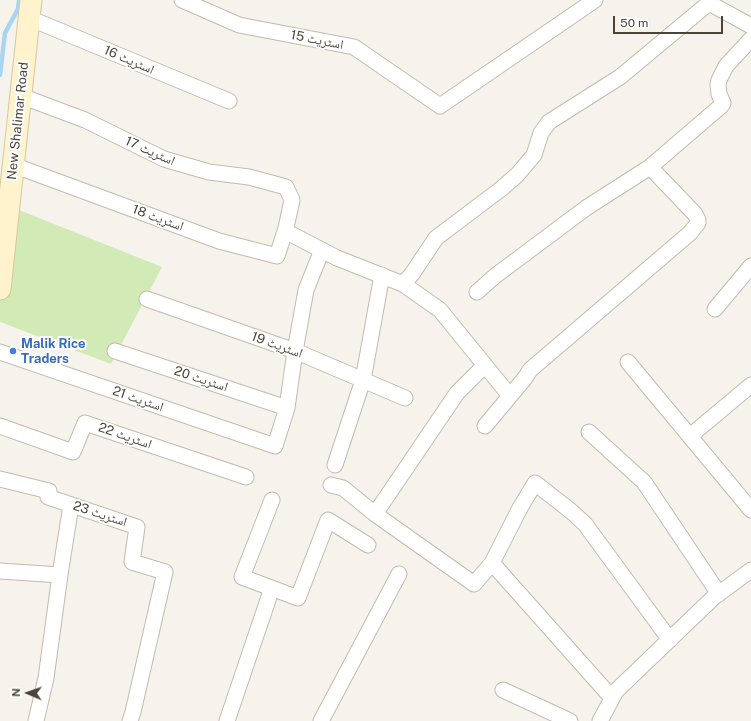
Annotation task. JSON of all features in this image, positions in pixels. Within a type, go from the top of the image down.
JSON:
[{"type":"street","name":"اسٹریٹ 15","points":[[182,0],[210,6],[239,25],[354,47],[440,106],[576,5]]},
{"type":"street","points":[[576,5],[595,0]]},
{"type":"street","points":[[403,284],[412,274],[436,238],[501,189],[516,175],[534,155],[541,133],[549,122],[620,77],[709,2],[751,26]]},
{"type":"street","name":"New Shalimar Road","points":[[0,289],[30,9]]},
{"type":"street","name":"اسٹریٹ 16","points":[[30,9],[229,101]]},
{"type":"street","points":[[477,292],[586,208],[650,167],[721,106],[723,103],[719,94],[719,80],[726,66],[751,39]]},
{"type":"street","name":"اسٹریٹ 17","points":[[20,96],[85,120],[164,159],[209,172],[249,177],[286,186],[292,200],[286,228]]},
{"type":"street","name":"اسٹریٹ 18","points":[[13,165],[219,241],[277,256],[286,228]]},
{"type":"street","points":[[485,426],[526,378],[530,370],[690,233],[698,223],[695,214],[650,167]]},
{"type":"street","points":[[286,228],[288,232],[337,258],[403,284],[440,310],[510,396]]},
{"type":"street","points":[[287,408],[306,290],[322,250]]},
{"type":"street","points":[[715,309],[751,266]]},
{"type":"street","points":[[335,464],[363,380],[382,275]]},
{"type":"street","name":"اسٹریٹ 19","points":[[147,299],[295,351],[405,398]]},
{"type":"street","name":"اسٹریٹ 20","points":[[115,351],[287,408]]},
{"type":"street","name":"اسٹریٹ 21","points":[[0,352],[275,446],[287,408]]},
{"type":"street","points":[[628,362],[751,510]]},
{"type":"street","points":[[375,514],[457,393],[485,365]]},
{"type":"street","points":[[690,436],[751,385]]},
{"type":"street","name":"اسٹریٹ 22","points":[[0,426],[73,452],[85,423],[246,477]]},
{"type":"street","points":[[589,432],[644,482],[719,594]]},
{"type":"street","name":"اسٹریٹ 23","points":[[0,479],[49,491],[48,497],[137,527],[132,562],[165,572],[130,721]]},
{"type":"street","points":[[331,485],[343,488],[375,514],[474,584],[492,563],[520,508],[535,483],[585,524],[670,640]]},
{"type":"street","points":[[272,500],[242,577],[298,598],[328,520],[368,545]]},
{"type":"street","points":[[36,721],[46,678],[71,505]]},
{"type":"street","points":[[492,563],[612,698]]},
{"type":"street","points":[[600,721],[616,691],[719,594],[751,570]]},
{"type":"street","points":[[0,571],[60,575]]},
{"type":"street","points":[[321,721],[399,574]]},
{"type":"street","points":[[227,721],[272,588]]},
{"type":"street","points":[[503,690],[570,721]]},
{"type":"green space","points":[[9,206],[162,267],[111,364],[0,322],[0,289]]},
{"type":"waterway","points":[[0,75],[5,33],[18,9],[19,0]]},
{"type":"place","name":"Malik Rice Traders","points":[[13,351]]}]
